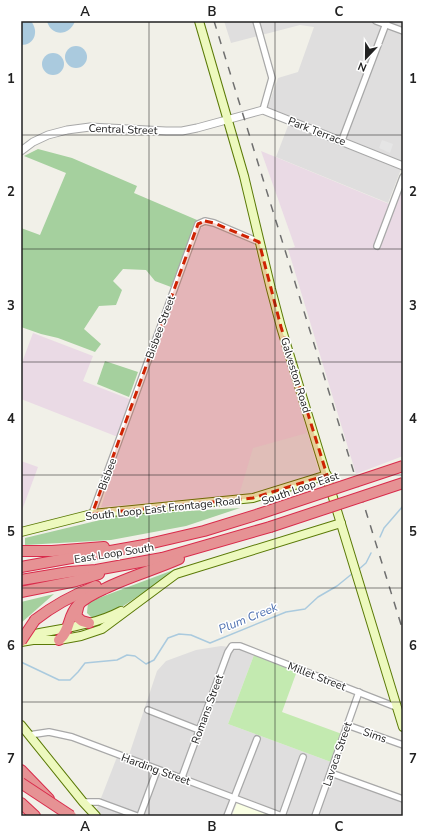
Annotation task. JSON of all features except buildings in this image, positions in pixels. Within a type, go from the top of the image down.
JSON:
[{"type":"highway","name":"South Loop East","points":[[204,531],[403,466]]},
{"type":"highway","points":[[21,641],[35,620],[48,609],[71,596],[95,586],[152,570],[210,545],[270,527],[403,483]]},
{"type":"highway","name":"East Loop South","points":[[21,567],[144,545],[204,531]]},
{"type":"highway","points":[[21,550],[52,551],[84,547],[144,545]]},
{"type":"highway","name":"East Loop South","points":[[21,580],[69,572],[96,570],[162,558],[210,545]]},
{"type":"highway","points":[[21,592],[76,581],[124,565]]},
{"type":"highway","points":[[59,640],[64,636],[70,614],[79,604],[88,596],[125,578]]},
{"type":"highway","points":[[79,604],[76,616],[82,621],[89,623]]},
{"type":"highway","points":[[21,766],[33,782]]},
{"type":"highway","points":[[21,770],[64,816]]},
{"type":"highway","points":[[21,783],[70,816]]},
{"type":"highway","points":[[21,803],[35,816]]},
{"type":"main road","name":"Galveston Road","points":[[199,21],[244,176],[281,327],[403,727]]},
{"type":"main road","name":"South Loop East Frontage Road","points":[[21,532],[92,514],[253,498],[326,475]]},
{"type":"main road","points":[[21,641],[59,640],[81,636],[102,629],[176,574],[341,524]]},
{"type":"main road","points":[[21,636],[89,623],[114,615],[136,603]]},
{"type":"main road","points":[[21,725],[96,816]]},
{"type":"street","points":[[228,119],[263,110],[272,78],[256,21]]},
{"type":"street","points":[[376,21],[386,23],[403,31]]},
{"type":"street","points":[[342,140],[386,23]]},
{"type":"street","name":"Park Terrace","points":[[263,110],[342,140],[403,166]]},
{"type":"street","name":"Central Street","points":[[21,150],[48,135],[77,128],[90,127],[182,131],[228,119]]},
{"type":"street","points":[[377,246],[403,177]]},
{"type":"street","name":"Bisbee Street","points":[[121,434],[196,229],[201,222],[205,221],[214,223],[259,242]]},
{"type":"street","name":"Bisbee","points":[[92,514],[121,434]]},
{"type":"street","name":"Romans Street","points":[[182,778],[228,652],[232,646],[236,646]]},
{"type":"street","name":"Millet Street","points":[[236,646],[240,646],[396,707]]},
{"type":"street","name":"Lavaca Street","points":[[315,816],[359,692]]},
{"type":"street","points":[[148,710],[199,730]]},
{"type":"street","name":"Sims","points":[[348,725],[403,745]]},
{"type":"street","name":"Harding Street","points":[[29,735],[49,732],[72,737],[282,816]]},
{"type":"street","points":[[227,816],[257,739]]},
{"type":"street","points":[[282,816],[303,757]]},
{"type":"street","points":[[83,802],[99,802],[139,816],[157,770]]},
{"type":"street","points":[[331,773],[403,799]]},
{"type":"highlighted area","points":[[205,221],[214,223],[259,242],[281,327],[327,475],[253,498],[92,514],[198,224]]},
{"type":"shaded area","points":[[224,21],[403,21],[403,164],[388,203],[276,157],[291,118],[267,109],[278,78],[298,72],[314,27],[300,25],[231,43]]},
{"type":"shaded area","points":[[382,140],[393,144],[390,153],[379,148]]},
{"type":"shaded area","points":[[261,151],[394,206],[403,187],[403,456],[356,474],[288,249],[295,247]]},
{"type":"shaded area","points":[[210,225],[254,244],[319,474],[248,494],[101,507],[123,439],[21,399],[21,365],[33,333],[93,356],[83,381],[137,402],[200,228]]},
{"type":"shaded area","points":[[307,433],[319,474],[248,494],[239,495],[253,448]]},
{"type":"shaded area","points":[[21,461],[38,467],[21,513]]},
{"type":"shaded area","points":[[221,646],[238,648],[254,655],[228,724],[331,762],[328,774],[403,803],[403,816],[292,816],[232,793],[224,816],[100,816],[96,811],[117,757],[127,761],[157,671],[166,661],[196,650]]},
{"type":"shaded area","points":[[238,801],[278,816],[232,816]]},
{"type":"green space","points":[[38,149],[72,158],[137,186],[134,193],[197,220],[171,287],[155,281],[146,270],[123,269],[113,281],[122,290],[116,305],[99,306],[84,329],[101,344],[95,352],[58,338],[21,327],[21,228],[40,235],[66,173],[24,156]]},
{"type":"green space","points":[[105,361],[138,372],[129,397],[97,384]]},
{"type":"green space","points":[[240,508],[186,526],[111,540],[25,545],[25,538],[121,515]]},
{"type":"green space","points":[[184,566],[114,612],[93,619],[87,613],[88,602]]},
{"type":"green space","points":[[54,594],[21,623],[21,602]]},
{"type":"green space","points":[[254,655],[297,671],[282,712],[342,734],[331,762],[228,724]]},
{"type":"water","points":[[21,21],[31,21],[35,29],[35,33],[30,43],[21,45]]},
{"type":"water","points":[[47,21],[75,21],[69,30],[61,33],[52,30]]},
{"type":"water","points":[[76,46],[84,49],[87,57],[84,65],[76,68],[68,65],[65,57],[68,49]]},
{"type":"water","points":[[53,53],[61,56],[64,64],[61,72],[53,75],[45,72],[42,64],[45,56]]},
{"type":"waterway","name":"Plum Creek","points":[[380,537],[384,528],[403,506]]},
{"type":"waterway","name":"Plum Creek","points":[[358,570],[366,563],[371,553]]},
{"type":"waterway","name":"Plum Creek","points":[[21,662],[59,680],[70,680],[85,663],[117,660],[127,655],[135,656],[146,664],[154,660],[168,638],[179,634],[191,635],[210,643],[286,612],[305,609],[318,597],[337,586],[353,573]]},
{"type":"railway","points":[[214,21],[403,631]]}]
